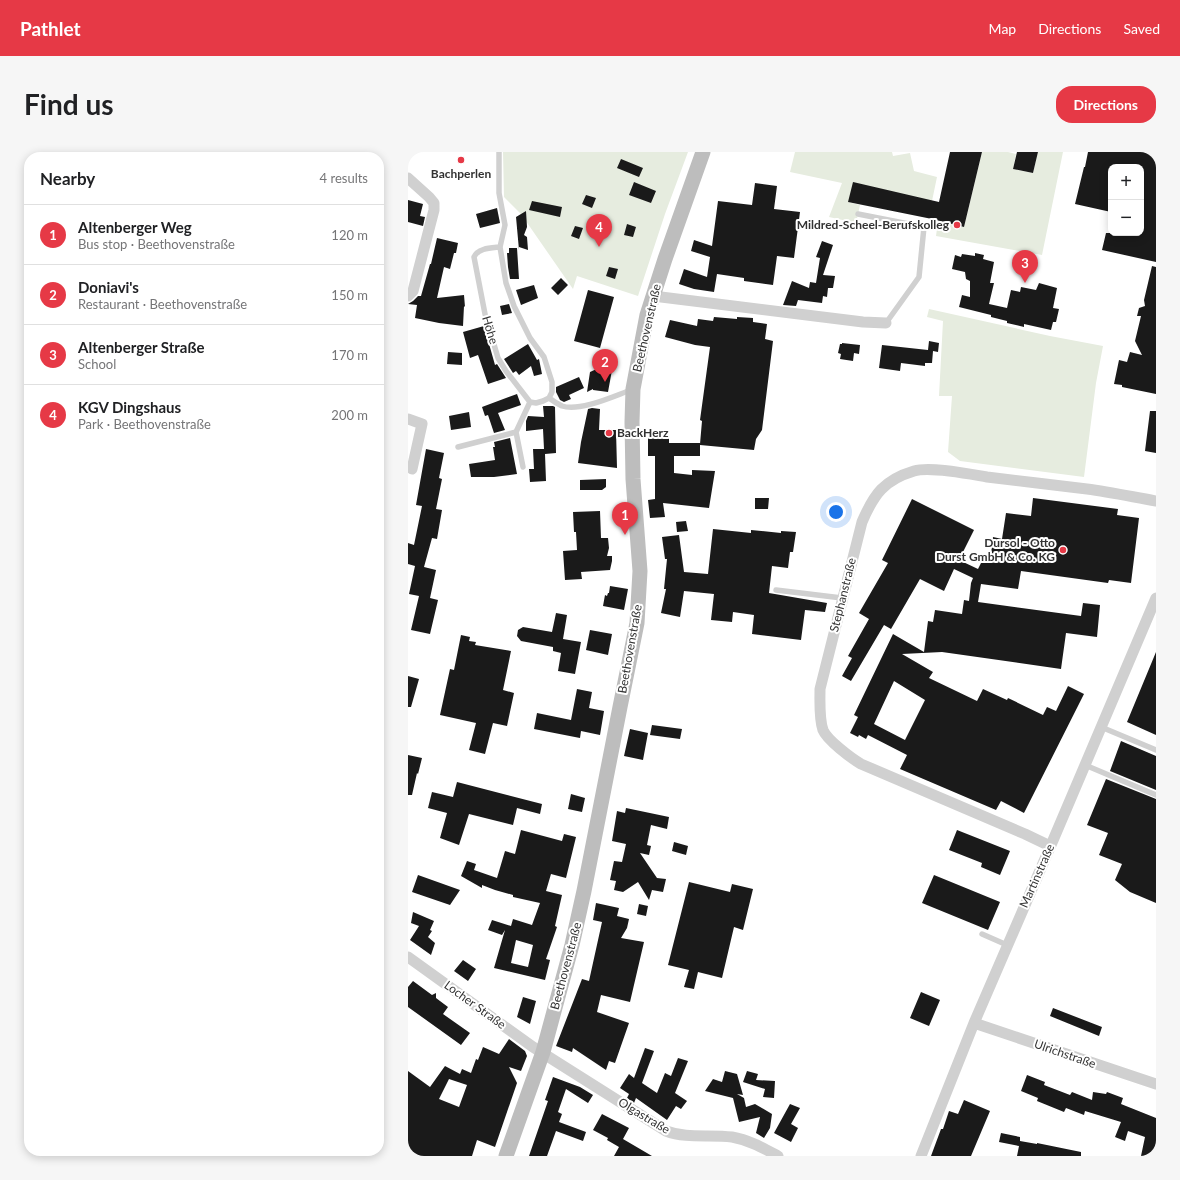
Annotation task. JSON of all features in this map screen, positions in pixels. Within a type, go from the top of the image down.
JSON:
[{"type":"main road","name":"Beethovenstraße","points":[[506,1156],[543,1052],[572,945],[583,896],[638,615],[640,571],[633,479],[633,389],[641,346],[653,296],[703,152]]},
{"type":"street","points":[[408,178],[434,203],[434,210],[413,291],[408,296]]},
{"type":"street","points":[[653,296],[863,322],[886,323]]},
{"type":"street","points":[[408,419],[422,424],[412,470]]},
{"type":"street","name":"Stephanstraße","points":[[1050,846],[861,764],[843,751],[823,732],[820,689],[862,522],[870,503],[880,490],[891,481],[916,470],[943,471],[1088,489],[1156,501]]},
{"type":"street","name":"Martinstraße","points":[[921,1156],[974,1023],[1155,601]]},
{"type":"street","name":"Locher Straße","points":[[408,957],[543,1052]]},
{"type":"street","name":"Ulrichstraße","points":[[974,1023],[1156,1084]]},
{"type":"street","name":"Olgastraße","points":[[543,1052],[666,1131],[673,1134],[690,1136],[731,1137],[745,1140],[778,1156]]},
{"type":"lane","points":[[499,152],[499,193],[505,224],[500,246],[506,284],[530,338],[544,358],[552,382],[552,392],[549,398],[543,402],[530,402],[516,432],[523,467]]},
{"type":"lane","points":[[858,214],[924,227],[919,277],[886,323]]},
{"type":"lane","name":"Höhe","points":[[500,246],[478,251],[474,257],[474,261],[485,314],[498,358],[530,402]]},
{"type":"lane","points":[[549,398],[561,406],[574,407],[591,404],[633,389]]},
{"type":"lane","points":[[458,447],[516,432]]},
{"type":"lane","points":[[776,590],[842,598]]},
{"type":"lane","points":[[1101,727],[1156,750]]},
{"type":"lane","points":[[1085,765],[1156,795]]},
{"type":"lane","points":[[982,934],[1007,945]]},
{"type":"shaded area","points":[[503,152],[688,152],[665,214],[638,296],[577,276],[573,289],[521,214],[504,197]]},
{"type":"shaded area","points":[[795,152],[892,152],[893,156],[910,153],[914,171],[937,177],[932,201],[848,202],[860,205],[856,223],[829,217],[842,183],[790,172]]},
{"type":"shaded area","points":[[982,152],[1008,152],[1016,154],[1013,169],[1033,173],[1038,152],[1063,152],[1042,255],[936,236],[938,221],[964,227]]},
{"type":"shaded area","points":[[929,309],[1050,336],[1103,346],[1096,383],[1084,477],[960,461],[948,452],[952,396],[939,396],[943,321],[927,317]]},
{"type":"building","points":[[950,152],[982,152],[964,227],[848,202],[853,182],[939,202]]},
{"type":"building","points":[[1017,152],[1038,152],[1033,173],[1013,169]]},
{"type":"building","points":[[1088,152],[1156,152],[1156,262],[1102,250],[1106,233],[1108,233],[1108,236],[1144,236],[1144,164],[1108,164],[1108,211],[1075,204]]},
{"type":"building","points":[[621,159],[643,168],[639,177],[617,168]]},
{"type":"building","points":[[634,182],[656,191],[651,203],[629,195]]},
{"type":"building","points":[[755,183],[777,186],[774,209],[800,212],[794,258],[777,256],[773,285],[744,281],[744,278],[717,274],[714,292],[694,289],[679,284],[684,269],[707,277],[710,257],[691,251],[694,240],[712,246],[718,201],[752,205]]},
{"type":"building","points":[[586,195],[596,198],[592,208],[582,204]]},
{"type":"building","points":[[408,200],[423,204],[420,216],[425,217],[423,226],[408,222]]},
{"type":"building","points":[[532,201],[562,207],[560,217],[529,210]]},
{"type":"building","points":[[497,208],[500,223],[480,228],[476,214]]},
{"type":"building","points":[[526,211],[527,227],[524,235],[527,237],[528,250],[519,247],[519,250],[516,217]]},
{"type":"building","points":[[627,224],[636,227],[633,237],[624,235]]},
{"type":"building","points":[[575,226],[583,228],[579,239],[571,236]]},
{"type":"building","points":[[437,238],[458,243],[450,269],[444,267],[437,298],[464,295],[465,307],[464,306],[463,326],[415,318],[417,305],[408,304],[418,296],[421,296]]},
{"type":"building","points":[[822,241],[833,245],[823,275],[835,276],[833,288],[828,288],[827,297],[823,296],[822,303],[798,300],[796,306],[783,305],[792,281],[809,288],[810,282],[816,283],[820,258],[816,257]]},
{"type":"building","points":[[509,248],[517,248],[519,279],[510,279],[507,253],[509,253]]},
{"type":"building","points":[[975,253],[984,255],[983,259],[994,262],[990,283],[994,283],[989,304],[1007,308],[1011,290],[1020,292],[1021,287],[1036,290],[1039,283],[1057,288],[1053,308],[1059,309],[1056,322],[1053,322],[1051,330],[1024,324],[1024,327],[1007,323],[1007,321],[991,317],[991,315],[959,307],[962,295],[970,297],[970,281],[966,279],[965,272],[952,269],[955,255],[961,257],[962,254],[975,256]]},
{"type":"building","points":[[1152,266],[1156,267],[1156,394],[1114,384],[1119,360],[1127,362],[1130,352],[1142,355],[1135,341],[1141,316],[1137,316],[1139,308],[1145,306],[1144,300]]},
{"type":"building","points":[[609,267],[618,269],[615,279],[606,276]]},
{"type":"building","points":[[561,278],[568,285],[558,295],[551,288]]},
{"type":"building","points":[[534,285],[538,298],[521,305],[516,290]]},
{"type":"building","points":[[588,290],[614,297],[600,348],[574,341]]},
{"type":"building","points":[[509,304],[512,313],[502,315],[500,306]]},
{"type":"building","points":[[714,317],[737,319],[737,317],[753,318],[753,322],[767,324],[765,339],[773,341],[762,430],[756,439],[754,450],[700,445],[700,456],[674,456],[674,473],[692,475],[692,470],[715,471],[709,508],[663,503],[665,517],[650,518],[648,500],[655,499],[655,456],[648,456],[648,436],[669,436],[669,443],[700,444],[702,421],[700,420],[710,347],[695,345],[665,337],[670,320],[697,326],[698,319],[713,321]]},
{"type":"building","points":[[484,326],[495,365],[497,364],[506,378],[488,384],[478,355],[470,358],[463,332]]},
{"type":"building","points":[[929,341],[939,343],[938,352],[933,351],[932,363],[925,363],[925,366],[901,363],[900,371],[879,368],[882,345],[928,350]]},
{"type":"building","points":[[528,344],[537,360],[539,359],[542,374],[534,376],[531,366],[519,375],[516,371],[513,373],[504,359]]},
{"type":"building","points":[[840,344],[860,345],[859,354],[854,353],[853,361],[840,359],[841,354],[838,353]]},
{"type":"building","points":[[448,352],[462,353],[462,365],[447,364]]},
{"type":"building","points":[[610,363],[609,369],[612,370],[608,392],[593,389],[587,392],[590,372]]},
{"type":"building","points":[[579,377],[584,388],[569,395],[571,399],[564,402],[560,400],[556,392],[556,387]]},
{"type":"building","points":[[517,394],[521,405],[498,413],[505,430],[494,433],[488,415],[485,416],[482,407]]},
{"type":"building","points":[[543,406],[555,407],[556,453],[545,454],[546,481],[530,482],[529,469],[534,469],[533,449],[544,449],[543,429],[526,431],[526,421],[528,416],[544,417]]},
{"type":"building","points":[[588,409],[600,409],[599,430],[616,430],[617,468],[578,463]]},
{"type":"building","points":[[1150,411],[1156,411],[1156,453],[1145,451]]},
{"type":"building","points":[[469,412],[471,427],[451,430],[449,416]]},
{"type":"building","points":[[510,438],[517,474],[494,477],[471,477],[469,464],[495,460],[493,447],[495,447],[494,442]]},
{"type":"building","points":[[426,449],[444,453],[439,478],[442,479],[436,509],[442,510],[437,539],[432,538],[424,567],[436,570],[430,598],[438,600],[430,634],[411,630],[419,596],[409,594],[415,566],[408,564],[408,543],[414,545],[422,506],[416,505]]},
{"type":"building","points":[[606,479],[606,487],[602,490],[580,490],[580,480]]},
{"type":"building","points":[[755,498],[769,498],[768,509],[755,509]]},
{"type":"building","points":[[1033,498],[1118,509],[1117,515],[1139,518],[1131,583],[1109,580],[1108,583],[1021,571],[1018,589],[981,584],[978,602],[1081,616],[1083,603],[1100,605],[1097,637],[1066,633],[1061,669],[942,652],[902,654],[933,672],[929,678],[977,701],[983,689],[1007,700],[1008,698],[1043,715],[1047,707],[1056,711],[1068,686],[1084,694],[1024,813],[1001,801],[996,810],[900,769],[907,755],[868,735],[866,739],[859,735],[858,737],[850,733],[858,717],[854,715],[893,634],[924,652],[928,621],[933,622],[935,610],[962,614],[964,600],[969,601],[973,578],[954,569],[944,591],[920,579],[891,629],[884,625],[851,681],[842,676],[852,658],[848,656],[869,619],[859,613],[888,563],[882,560],[912,499],[974,530],[959,560],[978,569],[982,561],[990,563],[993,537],[1002,539],[1006,513],[1031,516]],"holes":[[[894,681],[925,700],[905,740],[874,724]]]},
{"type":"building","points":[[600,511],[601,538],[608,538],[609,548],[607,556],[612,556],[610,570],[581,572],[582,579],[565,580],[563,551],[577,550],[573,512]]},
{"type":"building","points":[[686,521],[688,531],[677,532],[676,522]]},
{"type":"building","points":[[713,529],[751,533],[751,530],[781,533],[781,531],[796,532],[793,552],[790,552],[788,568],[772,566],[769,593],[827,603],[825,612],[805,610],[801,640],[752,634],[754,615],[733,612],[732,622],[711,620],[714,594],[684,591],[680,617],[661,613],[666,589],[664,589],[667,559],[665,559],[662,537],[679,535],[684,572],[708,574]]},
{"type":"building","points":[[610,586],[628,589],[624,610],[603,606],[605,595],[607,596],[609,593]]},
{"type":"building","points":[[556,613],[567,615],[563,639],[581,642],[575,674],[558,671],[561,653],[553,651],[553,647],[521,641],[517,636],[518,630],[523,627],[552,632]]},
{"type":"building","points":[[590,630],[612,634],[608,655],[586,650]]},
{"type":"building","points":[[461,635],[470,637],[469,641],[476,642],[475,645],[511,651],[503,690],[514,693],[507,726],[493,723],[485,754],[469,750],[476,723],[440,715],[450,669],[454,670]]},
{"type":"building","points":[[1156,652],[1156,735],[1127,722]]},
{"type":"building","points":[[408,676],[419,679],[411,707],[408,707]]},
{"type":"building","points":[[577,689],[592,692],[589,708],[604,711],[600,735],[581,731],[580,738],[534,729],[537,713],[571,720]]},
{"type":"building","points":[[652,725],[682,729],[680,739],[650,735]]},
{"type":"building","points":[[630,729],[648,733],[643,760],[624,756]]},
{"type":"building","points":[[1121,741],[1156,756],[1156,790],[1110,771]]},
{"type":"building","points":[[408,755],[422,758],[412,795],[408,795]]},
{"type":"building","points":[[1106,779],[1156,799],[1156,903],[1130,892],[1115,880],[1122,864],[1099,855],[1108,833],[1087,825]]},
{"type":"building","points":[[457,782],[542,804],[540,814],[517,808],[513,825],[469,814],[459,845],[440,838],[447,813],[428,808],[432,792],[453,797]]},
{"type":"building","points":[[571,794],[585,798],[582,812],[568,809]]},
{"type":"building","points":[[626,808],[669,817],[667,829],[651,825],[647,845],[651,846],[649,855],[640,853],[657,878],[666,879],[663,892],[652,890],[649,900],[638,882],[623,892],[614,890],[616,881],[610,880],[614,861],[622,862],[626,844],[612,841],[617,811],[625,813]]},
{"type":"building","points":[[521,830],[562,841],[564,834],[576,837],[566,878],[551,874],[546,891],[562,895],[555,926],[557,927],[546,959],[550,960],[545,980],[494,968],[505,930],[502,935],[488,930],[492,920],[511,926],[513,919],[532,925],[540,903],[513,897],[513,895],[482,885],[482,888],[461,876],[467,861],[476,864],[474,870],[497,878],[505,851],[515,854]],"holes":[[[516,940],[533,945],[528,967],[511,963]]]},
{"type":"building","points":[[957,830],[1010,851],[1000,875],[981,867],[982,863],[949,850]]},
{"type":"building","points":[[674,842],[688,846],[686,855],[672,851]]},
{"type":"building","points":[[418,875],[460,890],[450,905],[412,892]]},
{"type":"building","points":[[934,875],[1000,902],[988,930],[922,903]]},
{"type":"building","points":[[689,882],[730,892],[732,884],[753,889],[743,930],[734,927],[722,978],[698,972],[694,989],[684,987],[689,970],[668,965]]},
{"type":"building","points":[[596,903],[619,908],[617,916],[629,919],[627,928],[621,938],[644,942],[630,1002],[601,995],[597,1012],[629,1023],[615,1063],[609,1061],[606,1070],[573,1048],[572,1052],[556,1046],[582,979],[589,981],[602,922],[593,920]]},
{"type":"building","points":[[639,904],[648,906],[646,916],[637,914]]},
{"type":"building","points":[[413,912],[434,921],[430,930],[432,931],[428,937],[435,943],[431,955],[410,940],[419,926],[411,923]]},
{"type":"building","points":[[463,960],[476,969],[468,981],[454,971]]},
{"type":"building","points":[[413,981],[432,995],[436,993],[436,998],[448,1007],[443,1014],[470,1033],[461,1045],[408,1007],[408,987]]},
{"type":"building","points":[[921,992],[940,1000],[929,1026],[910,1018]]},
{"type":"building","points":[[523,997],[536,1001],[530,1024],[517,1017]]},
{"type":"building","points":[[1053,1008],[1102,1027],[1099,1036],[1050,1016]]},
{"type":"building","points":[[509,1039],[525,1051],[527,1056],[521,1071],[509,1067],[517,1083],[495,1147],[477,1140],[472,1156],[415,1156],[408,1154],[408,1071],[430,1087],[445,1066],[460,1074],[462,1069],[471,1073],[476,1059],[478,1060],[483,1047],[499,1054]],"holes":[[[449,1079],[467,1085],[459,1107],[439,1099]]]},
{"type":"building","points":[[645,1048],[654,1051],[642,1083],[657,1093],[665,1073],[671,1076],[678,1058],[688,1061],[675,1093],[687,1101],[681,1109],[676,1106],[667,1120],[636,1098],[634,1103],[627,1098],[629,1094],[620,1088],[629,1074],[634,1078]]},
{"type":"building","points":[[725,1071],[737,1074],[743,1095],[737,1094],[744,1098],[746,1107],[755,1104],[772,1114],[770,1128],[764,1138],[756,1133],[760,1117],[739,1122],[733,1098],[705,1091],[713,1079],[722,1082]]},
{"type":"building","points":[[747,1071],[758,1074],[756,1080],[775,1081],[774,1098],[763,1097],[765,1089],[743,1082]]},
{"type":"building","points":[[1027,1075],[1045,1082],[1044,1085],[1070,1095],[1072,1092],[1092,1100],[1093,1092],[1106,1094],[1107,1092],[1123,1098],[1121,1104],[1156,1118],[1156,1156],[1141,1156],[1145,1137],[1128,1131],[1125,1141],[1115,1137],[1121,1122],[1085,1111],[1084,1115],[1066,1108],[1064,1112],[1037,1101],[1038,1098],[1021,1091]]},
{"type":"building","points":[[553,1077],[580,1087],[593,1095],[588,1103],[566,1089],[558,1112],[562,1114],[559,1122],[586,1132],[583,1141],[556,1131],[547,1156],[529,1156],[548,1101],[545,1100]]},
{"type":"building","points":[[964,1100],[990,1111],[971,1156],[931,1156],[949,1111],[958,1114]]},
{"type":"building","points":[[790,1104],[800,1108],[791,1124],[798,1128],[791,1142],[774,1133]]},
{"type":"building","points":[[602,1114],[629,1128],[623,1139],[652,1156],[614,1156],[619,1147],[607,1140],[608,1138],[593,1130]]},
{"type":"building","points":[[1001,1133],[1020,1137],[1020,1141],[1081,1152],[1081,1156],[1017,1156],[1019,1146],[999,1142]]},
{"type":"place","name":"Bachperlen","points":[[461,160]]},
{"type":"place","name":"Mildred-Scheel-Berufskolleg","points":[[957,225]]},
{"type":"place","name":"KGV Dingshaus","points":[[599,247]]},
{"type":"place","name":"Altenberger Straße","points":[[1025,283]]},
{"type":"place","name":"Doniavi's","points":[[605,382]]},
{"type":"place","name":"BackHerz","points":[[609,433]]},
{"type":"place","name":"Altenberger Weg","points":[[625,535]]},
{"type":"place","name":"Dursol - Otto Durst GmbH & Co. KG","points":[[1063,550]]}]
